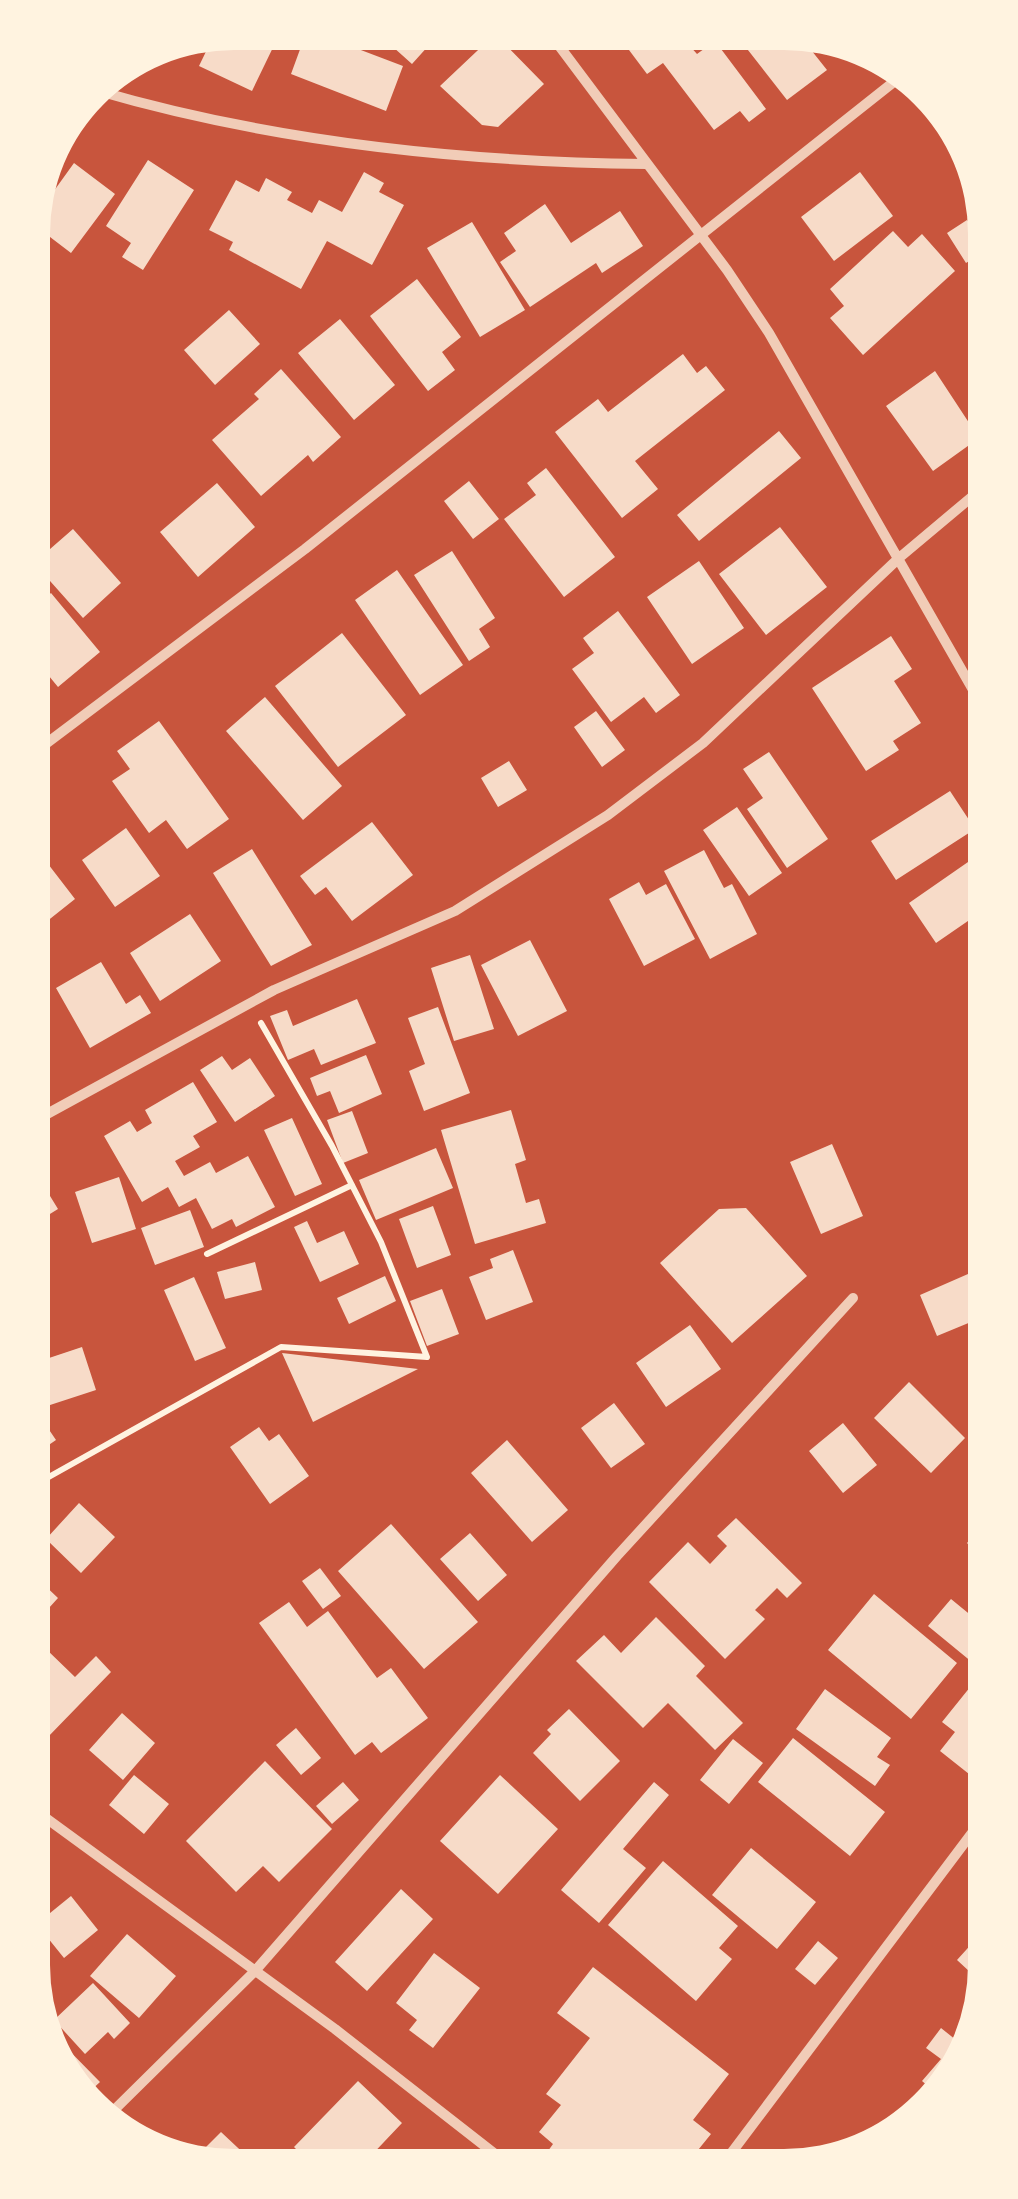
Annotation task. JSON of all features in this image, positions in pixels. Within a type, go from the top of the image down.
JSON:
[{"type":"street","points":[[561,50],[702,236],[769,333],[968,681]]},
{"type":"street","points":[[50,741],[305,549],[891,85]]},
{"type":"street","points":[[115,95],[264,131],[504,160],[648,164]]},
{"type":"street","points":[[50,1112],[250,1003],[455,911],[608,815],[703,743],[899,558],[968,500]]},
{"type":"street","points":[[117,2106],[255,1971],[618,1556],[853,1298]]},
{"type":"street","points":[[50,1821],[488,2149]]},
{"type":"street","points":[[734,2149],[968,1838]]},
{"type":"path","points":[[50,1476],[281,1347],[427,1357],[382,1242],[250,1003]]},
{"type":"path","points":[[206,1254],[352,1185]]},
{"type":"building","points":[[272,50],[252,91],[199,66],[205,53]]},
{"type":"building","points":[[300,50],[361,50],[403,66],[386,111],[291,74]]},
{"type":"building","points":[[396,50],[425,50],[412,64]]},
{"type":"building","points":[[478,50],[511,50],[544,84],[498,127],[482,125],[440,86]]},
{"type":"building","points":[[629,50],[693,50],[697,54],[703,50],[722,50],[766,109],[749,122],[740,111],[714,130],[663,63],[647,74]]},
{"type":"building","points":[[748,50],[813,53],[827,70],[787,100]]},
{"type":"building","points":[[148,160],[194,190],[143,270],[122,257],[131,243],[106,226]]},
{"type":"building","points":[[74,163],[115,194],[71,253],[50,237],[56,189]]},
{"type":"building","points":[[364,172],[384,183],[379,192],[404,205],[372,265],[327,241],[301,289],[229,250],[233,242],[209,230],[236,180],[259,192],[266,178],[292,192],[287,200],[312,213],[319,200],[342,212]]},
{"type":"building","points":[[860,172],[893,216],[834,261],[801,217]]},
{"type":"building","points":[[545,204],[571,243],[620,211],[643,246],[602,273],[596,263],[530,307],[500,262],[516,251],[504,233]]},
{"type":"building","points":[[967,220],[968,262],[966,263],[947,233]]},
{"type":"building","points":[[472,222],[525,310],[480,337],[427,248]]},
{"type":"building","points":[[893,231],[908,247],[922,234],[955,271],[863,355],[830,318],[844,306],[830,289]]},
{"type":"building","points":[[417,279],[461,337],[442,352],[455,370],[428,391],[370,316]]},
{"type":"building","points":[[229,310],[260,344],[215,385],[184,350]]},
{"type":"building","points":[[340,319],[395,385],[354,420],[298,353]]},
{"type":"building","points":[[683,354],[697,373],[706,366],[725,390],[635,461],[658,489],[622,518],[555,432],[598,399],[608,412]]},
{"type":"building","points":[[281,369],[341,437],[313,462],[308,455],[261,496],[212,440],[259,399],[254,394]]},
{"type":"building","points":[[935,371],[968,421],[968,446],[933,471],[886,406]]},
{"type":"building","points":[[779,431],[801,458],[699,541],[677,515]]},
{"type":"building","points":[[546,468],[615,557],[564,597],[504,519],[536,495],[527,483]]},
{"type":"building","points":[[469,481],[499,519],[473,539],[444,501]]},
{"type":"building","points":[[217,483],[255,527],[198,577],[160,532]]},
{"type":"building","points":[[780,527],[827,587],[766,635],[719,574]]},
{"type":"building","points":[[73,529],[121,583],[83,618],[50,581],[50,549]]},
{"type":"building","points":[[452,551],[495,618],[479,629],[490,647],[469,661],[414,575]]},
{"type":"building","points":[[699,561],[744,628],[692,664],[647,597]]},
{"type":"building","points":[[397,570],[463,665],[420,695],[355,600]]},
{"type":"building","points":[[50,594],[100,652],[58,687],[50,677]]},
{"type":"building","points":[[618,611],[680,695],[656,713],[644,697],[611,722],[572,669],[594,653],[583,638]]},
{"type":"building","points":[[342,633],[406,715],[338,767],[275,686]]},
{"type":"building","points":[[891,636],[912,669],[894,681],[921,723],[893,741],[899,750],[866,771],[812,688]]},
{"type":"building","points":[[265,697],[342,786],[303,820],[226,731]]},
{"type":"building","points":[[596,711],[625,750],[602,767],[574,727]]},
{"type":"building","points":[[159,721],[229,819],[187,849],[166,820],[149,833],[112,781],[130,769],[117,751]]},
{"type":"building","points":[[769,752],[828,839],[787,868],[747,809],[763,798],[743,769]]},
{"type":"building","points":[[509,761],[527,790],[498,807],[481,778]]},
{"type":"building","points":[[950,791],[968,818],[968,834],[896,880],[871,841]]},
{"type":"building","points":[[737,807],[782,873],[749,896],[703,830]]},
{"type":"building","points":[[372,822],[413,875],[352,921],[326,887],[315,895],[300,876]]},
{"type":"building","points":[[126,828],[160,876],[115,907],[82,860]]},
{"type":"building","points":[[252,849],[312,945],[271,966],[213,873]]},
{"type":"building","points":[[704,850],[724,888],[732,884],[757,934],[710,959],[664,871]]},
{"type":"building","points":[[968,862],[968,921],[936,943],[909,903]]},
{"type":"building","points":[[50,866],[75,899],[50,919]]},
{"type":"building","points":[[639,882],[646,895],[666,884],[695,939],[644,966],[609,899]]},
{"type":"building","points":[[190,914],[221,961],[160,1001],[130,953]]},
{"type":"building","points":[[530,940],[567,1011],[518,1036],[481,965]]},
{"type":"building","points":[[470,955],[494,1029],[454,1041],[431,968]]},
{"type":"building","points":[[101,962],[126,1004],[140,995],[151,1013],[90,1048],[56,988]]},
{"type":"building","points":[[357,999],[376,1043],[321,1065],[314,1049],[288,1060],[270,1016],[287,1010],[293,1026]]},
{"type":"building","points":[[438,1007],[470,1093],[424,1111],[409,1071],[425,1064],[408,1018]]},
{"type":"building","points":[[366,1055],[382,1094],[339,1113],[330,1091],[317,1096],[310,1078]]},
{"type":"building","points":[[222,1056],[232,1070],[250,1058],[275,1096],[235,1122],[200,1070]]},
{"type":"building","points":[[193,1082],[217,1122],[193,1136],[200,1147],[175,1161],[184,1176],[210,1162],[216,1173],[248,1156],[275,1207],[236,1227],[232,1219],[212,1229],[196,1198],[179,1207],[168,1187],[142,1202],[104,1136],[130,1121],[137,1132],[152,1123],[145,1110]]},
{"type":"building","points":[[511,1110],[526,1160],[515,1164],[526,1203],[539,1199],[546,1223],[475,1244],[441,1130]]},
{"type":"building","points":[[352,1111],[368,1153],[343,1163],[327,1120]]},
{"type":"building","points":[[292,1118],[322,1184],[295,1196],[264,1130]]},
{"type":"building","points":[[832,1144],[863,1216],[821,1234],[790,1162]]},
{"type":"building","points":[[436,1148],[453,1188],[376,1220],[359,1180]]},
{"type":"building","points":[[119,1177],[136,1229],[92,1243],[75,1192]]},
{"type":"building","points":[[50,1196],[58,1209],[50,1214]]},
{"type":"building","points":[[433,1206],[451,1255],[417,1268],[399,1219]]},
{"type":"building","points":[[746,1208],[807,1276],[732,1343],[660,1263],[719,1209]]},
{"type":"building","points":[[190,1210],[204,1247],[155,1265],[141,1228]]},
{"type":"building","points":[[307,1221],[317,1243],[344,1231],[359,1264],[320,1282],[294,1227]]},
{"type":"building","points":[[513,1250],[533,1302],[486,1320],[469,1277],[493,1268],[490,1259]]},
{"type":"building","points":[[255,1262],[262,1290],[225,1299],[217,1272]]},
{"type":"building","points":[[968,1274],[968,1323],[937,1336],[920,1295]]},
{"type":"building","points":[[385,1276],[396,1301],[349,1324],[337,1298]]},
{"type":"building","points":[[194,1277],[226,1348],[195,1361],[164,1290]]},
{"type":"building","points":[[442,1289],[459,1334],[427,1346],[410,1301]]},
{"type":"building","points":[[690,1325],[721,1369],[666,1407],[636,1363]]},
{"type":"building","points":[[82,1347],[96,1390],[50,1405],[50,1358]]},
{"type":"building","points":[[282,1353],[418,1369],[313,1422]]},
{"type":"building","points":[[909,1382],[965,1438],[931,1473],[874,1418]]},
{"type":"building","points":[[614,1403],[645,1444],[611,1468],[581,1428]]},
{"type":"building","points":[[843,1423],[877,1465],[843,1493],[809,1451]]},
{"type":"building","points":[[259,1427],[269,1441],[279,1434],[309,1476],[270,1504],[230,1447]]},
{"type":"building","points":[[507,1440],[568,1510],[532,1542],[471,1473]]},
{"type":"building","points":[[79,1503],[115,1537],[81,1573],[50,1543],[50,1535]]},
{"type":"building","points":[[736,1518],[802,1583],[787,1598],[777,1588],[755,1610],[765,1619],[725,1659],[649,1582],[688,1542],[710,1564],[727,1546],[717,1536]]},
{"type":"building","points":[[391,1524],[478,1622],[424,1669],[338,1571]]},
{"type":"building","points":[[470,1533],[507,1575],[478,1601],[440,1559]]},
{"type":"building","points":[[320,1568],[341,1596],[323,1609],[302,1581]]},
{"type":"building","points":[[50,1590],[58,1598],[50,1607]]},
{"type":"building","points":[[874,1594],[957,1663],[911,1719],[828,1650]]},
{"type":"building","points":[[951,1599],[968,1613],[968,1659],[928,1626]]},
{"type":"building","points":[[289,1602],[307,1627],[328,1611],[377,1678],[391,1668],[428,1718],[381,1753],[372,1742],[355,1755],[259,1623]]},
{"type":"building","points":[[656,1617],[705,1666],[696,1676],[743,1723],[715,1750],[668,1703],[643,1728],[576,1661],[604,1635],[621,1653]]},
{"type":"building","points":[[50,1653],[75,1677],[96,1656],[111,1672],[50,1735]]},
{"type":"building","points":[[825,1689],[891,1738],[877,1757],[890,1765],[875,1786],[796,1729]]},
{"type":"building","points":[[968,1690],[968,1773],[940,1751],[955,1732],[942,1722]]},
{"type":"building","points":[[569,1709],[620,1761],[580,1801],[533,1753],[551,1734],[547,1730]]},
{"type":"building","points":[[122,1713],[155,1743],[123,1780],[89,1750]]},
{"type":"building","points":[[296,1728],[321,1758],[301,1775],[276,1745]]},
{"type":"building","points":[[793,1738],[885,1812],[850,1856],[758,1782]]},
{"type":"building","points":[[733,1739],[763,1763],[729,1804],[700,1780]]},
{"type":"building","points":[[265,1761],[332,1829],[279,1882],[263,1866],[236,1892],[186,1841]]},
{"type":"building","points":[[134,1775],[169,1804],[144,1834],[109,1805]]},
{"type":"building","points":[[500,1775],[558,1829],[498,1894],[440,1841]]},
{"type":"building","points":[[343,1782],[359,1800],[332,1824],[316,1806]]},
{"type":"building","points":[[654,1782],[669,1795],[623,1849],[646,1868],[599,1923],[561,1890]]},
{"type":"building","points":[[751,1848],[816,1902],[777,1949],[712,1895]]},
{"type":"building","points":[[663,1861],[738,1926],[719,1948],[732,1959],[696,2001],[608,1925]]},
{"type":"building","points":[[401,1889],[433,1919],[367,1991],[335,1962]]},
{"type":"building","points":[[71,1896],[98,1930],[64,1958],[50,1941],[50,1913]]},
{"type":"building","points":[[127,1934],[176,1976],[139,2018],[90,1976]]},
{"type":"building","points":[[818,1941],[838,1958],[815,1985],[795,1969]]},
{"type":"building","points":[[968,1948],[968,1970],[957,1960]]},
{"type":"building","points":[[434,1953],[480,1988],[433,2048],[409,2030],[417,2020],[396,2003]]},
{"type":"building","points":[[593,1967],[729,2074],[693,2120],[711,2134],[699,2149],[549,2149],[553,2144],[539,2132],[561,2105],[546,2094],[590,2038],[557,2013]]},
{"type":"building","points":[[93,1983],[130,2023],[114,2039],[108,2032],[85,2054],[61,2028],[57,2017]]},
{"type":"building","points":[[941,2028],[953,2038],[937,2067],[924,2083],[922,2081],[941,2059],[926,2048]]},
{"type":"building","points":[[74,2056],[100,2082],[96,2086]]},
{"type":"building","points":[[358,2081],[402,2123],[377,2149],[294,2147]]},
{"type":"building","points":[[221,2132],[239,2149],[222,2149],[207,2146]]}]
